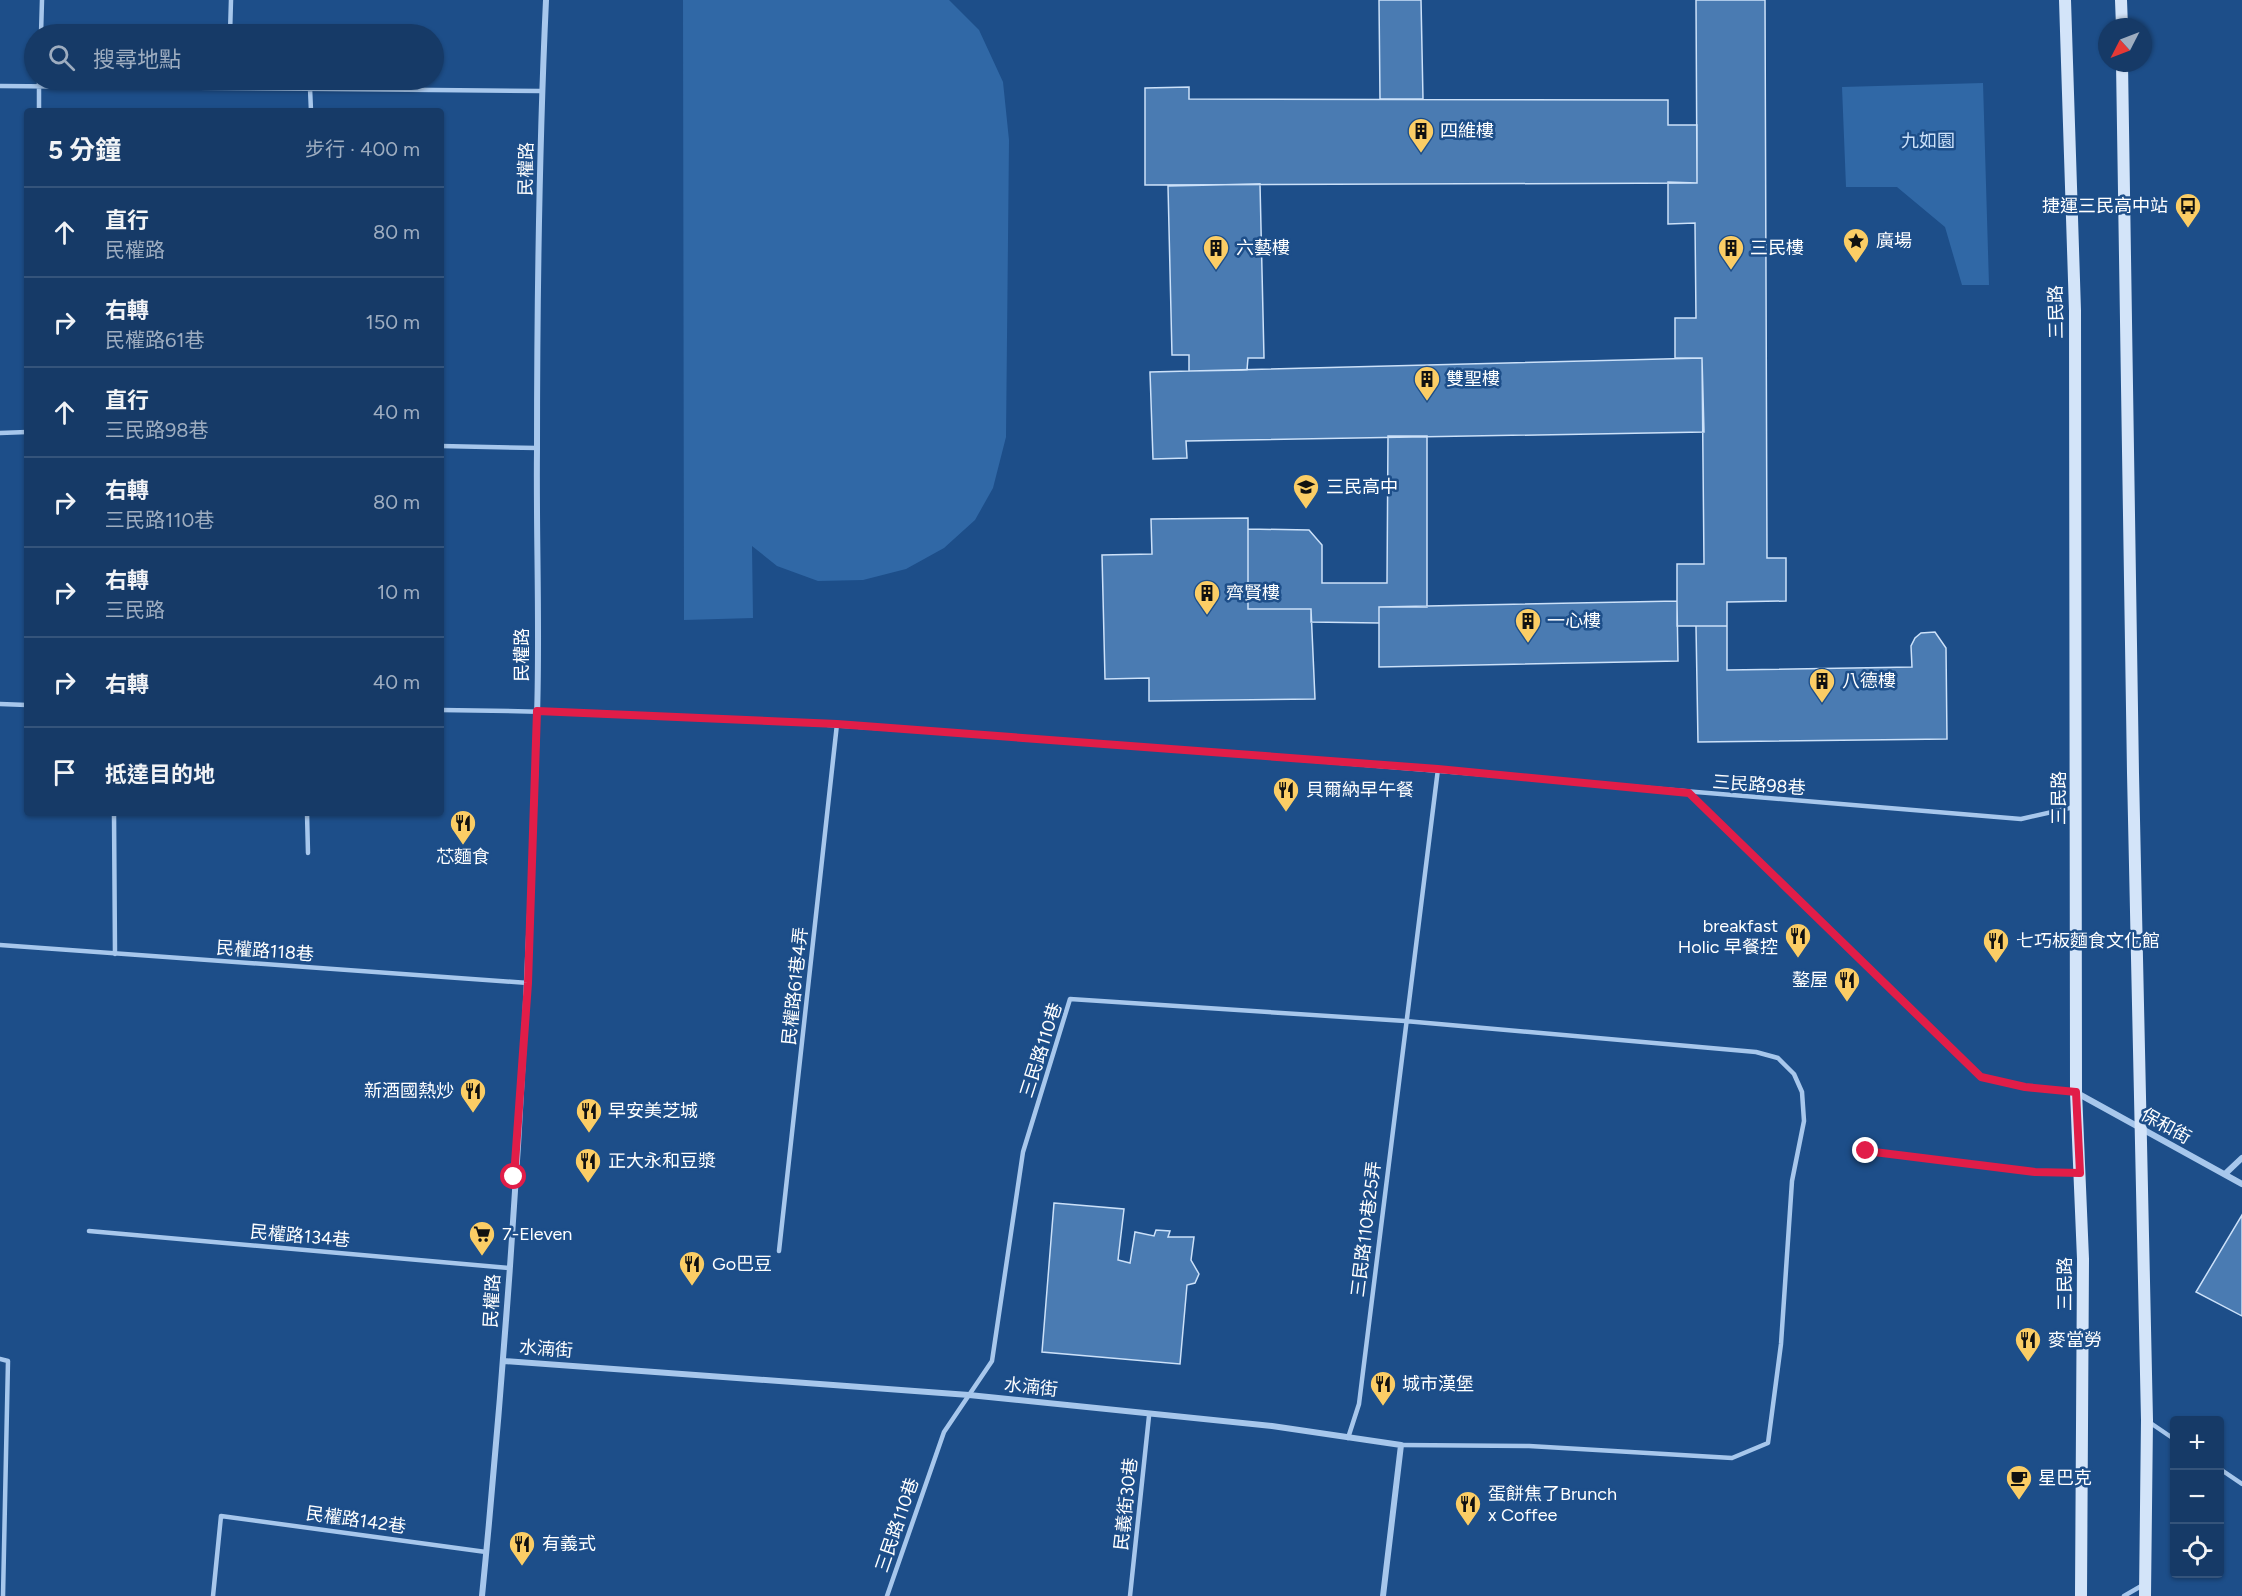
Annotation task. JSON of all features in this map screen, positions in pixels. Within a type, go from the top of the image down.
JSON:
[{"type":"main road","name":"三民路","points":[[2064,0],[2075,311],[2078,807],[2076,1092],[2083,1259],[2081,1596]]},
{"type":"main road","points":[[2121,0],[2122,18]]},
{"type":"main road","points":[[2122,72],[2133,773],[2147,1420],[2146,1590]]},
{"type":"street","name":"民權路","points":[[482,1596],[504,1361],[528,983],[537,711],[537,448],[542,91],[546,0]]},
{"type":"street","name":"保和街","points":[[2076,1092],[2242,1184]]},
{"type":"street","points":[[2225,1174],[2242,1158]]},
{"type":"street","name":"水湳街","points":[[504,1361],[969,1395],[1149,1416],[1272,1426],[1401,1445]]},
{"type":"street","points":[[1383,1596],[1401,1445]]},
{"type":"lane","points":[[41,24],[42,0]]},
{"type":"lane","points":[[231,0],[231,24]]},
{"type":"lane","points":[[0,86],[24,87]]},
{"type":"lane","points":[[39,90],[39,108]]},
{"type":"lane","points":[[310,90],[310,108]]},
{"type":"lane","points":[[444,90],[542,91]]},
{"type":"lane","points":[[0,433],[24,432]]},
{"type":"lane","points":[[444,446],[537,448]]},
{"type":"lane","points":[[0,704],[24,705]]},
{"type":"lane","name":"三民路98巷","points":[[444,710],[537,711],[837,724],[1438,769],[1689,793],[2021,819],[2078,807]]},
{"type":"lane","name":"民權路61巷4弄","points":[[779,1251],[837,724]]},
{"type":"lane","points":[[1401,1445],[1528,1446],[1732,1458],[1767,1443],[1781,1344],[1792,1181],[1804,1121],[1802,1092],[1794,1074],[1778,1058],[1756,1052],[1405,1022],[1418,941],[1438,769]]},
{"type":"lane","points":[[1689,793],[1981,1077],[2025,1087],[2076,1092]]},
{"type":"lane","points":[[114,816],[115,954]]},
{"type":"lane","points":[[307,816],[308,854]]},
{"type":"lane","name":"民權路118巷","points":[[0,945],[528,983]]},
{"type":"lane","name":"三民路110巷","points":[[887,1596],[944,1432],[992,1361],[1023,1152],[1070,999],[1405,1022]]},
{"type":"lane","name":"三民路110巷25弄","points":[[1348,1439],[1359,1404],[1405,1022]]},
{"type":"lane","points":[[1866,1151],[2035,1172],[2080,1173]]},
{"type":"lane","name":"民權路134巷","points":[[89,1231],[509,1268]]},
{"type":"lane","points":[[0,1359],[8,1362],[3,1596]]},
{"type":"lane","name":"民義街30巷","points":[[1130,1596],[1149,1416]]},
{"type":"lane","points":[[2147,1420],[2170,1436]]},
{"type":"lane","points":[[2221,1470],[2242,1484]]},
{"type":"lane","name":"民權路142巷","points":[[213,1596],[221,1516],[486,1552]]},
{"type":"lane","points":[[2124,1596],[2146,1590]]},
{"type":"green space","points":[[683,0],[949,0],[979,30],[1003,82],[1009,140],[1006,437],[993,488],[975,520],[944,548],[906,569],[863,580],[818,581],[777,566],[752,546],[753,618],[684,620]]},
{"type":"green space","name":"九如園","points":[[1983,83],[1989,285],[1962,285],[1945,227],[1897,187],[1846,187],[1842,87]]},
{"type":"building","points":[[1379,0],[1421,0],[1423,99],[1380,99]]},
{"type":"building","name":"三民樓","points":[[1696,0],[1765,0],[1767,558],[1786,558],[1786,601],[1727,602],[1727,626],[1677,626],[1677,564],[1704,564],[1702,358],[1675,358],[1675,318],[1696,318],[1695,223],[1668,224],[1668,182],[1697,183]]},
{"type":"building","name":"四維樓","points":[[1189,87],[1189,99],[1668,100],[1668,125],[1697,125],[1697,183],[1145,185],[1145,88]]},
{"type":"building","name":"六藝樓","points":[[1260,184],[1264,358],[1248,358],[1247,370],[1189,371],[1189,355],[1172,355],[1168,186]]},
{"type":"building","name":"雙聖樓","points":[[1702,358],[1704,432],[1186,441],[1187,458],[1153,459],[1150,372]]},
{"type":"building","points":[[1388,436],[1427,436],[1427,607],[1379,607],[1379,623],[1311,622],[1311,609],[1248,609],[1248,529],[1309,530],[1322,545],[1322,583],[1387,583]]},
{"type":"building","name":"齊賢樓","points":[[1248,518],[1248,609],[1311,609],[1315,699],[1149,701],[1149,678],[1105,679],[1102,555],[1152,554],[1151,519]]},
{"type":"building","name":"一心樓","points":[[1677,601],[1678,661],[1379,667],[1379,607]]},
{"type":"building","name":"八德樓","points":[[1696,626],[1727,626],[1727,670],[1912,667],[1911,646],[1915,638],[1921,633],[1935,632],[1946,648],[1947,739],[1698,742]]},
{"type":"building","points":[[1054,1203],[1124,1209],[1118,1260],[1130,1263],[1135,1232],[1154,1236],[1156,1230],[1170,1231],[1168,1237],[1194,1237],[1191,1260],[1199,1274],[1195,1283],[1187,1285],[1180,1364],[1042,1352]]},
{"type":"building","points":[[2242,1215],[2242,1316],[2196,1292]]},
{"type":"place","name":"四維樓","points":[[1421,154]]},
{"type":"place","name":"捷運三民高中站","points":[[2188,229]]},
{"type":"place","name":"廣場","points":[[1856,264]]},
{"type":"place","name":"六藝樓","points":[[1216,271]]},
{"type":"place","name":"三民樓","points":[[1731,271]]},
{"type":"place","name":"雙聖樓","points":[[1427,402]]},
{"type":"place","name":"三民高中","points":[[1306,510]]},
{"type":"place","name":"齊賢樓","points":[[1207,616]]},
{"type":"place","name":"一心樓","points":[[1528,644]]},
{"type":"place","name":"八德樓","points":[[1822,704]]},
{"type":"place","name":"貝爾納早午餐","points":[[1286,813]]},
{"type":"place","name":"芯麵食","points":[[463,846]]},
{"type":"place","name":"breakfast Holic 早餐控","points":[[1798,959]]},
{"type":"place","name":"七巧板麵食文化館","points":[[1996,964]]},
{"type":"place","name":"鏊屋","points":[[1847,1003]]},
{"type":"place","name":"新酒國熱炒","points":[[473,1114]]},
{"type":"place","name":"早安美芝城","points":[[589,1134]]},
{"type":"place","name":"正大永和豆漿","points":[[588,1184]]},
{"type":"place","name":"7-Eleven","points":[[482,1257]]},
{"type":"place","name":"Go巴豆","points":[[692,1287]]},
{"type":"place","name":"麥當勞","points":[[2028,1363]]},
{"type":"place","name":"城市漢堡","points":[[1383,1407]]},
{"type":"place","name":"星巴克","points":[[2019,1501]]},
{"type":"place","name":"蛋餅焦了Brunch x Coffee","points":[[1468,1527]]},
{"type":"place","name":"有義式","points":[[522,1567]]},
{"type":"route","points":[[514,1177],[528,983],[537,711],[837,724],[1438,769],[1689,793],[1981,1077],[2025,1087],[2076,1092],[2080,1173],[2035,1172],[1866,1151]]}]
